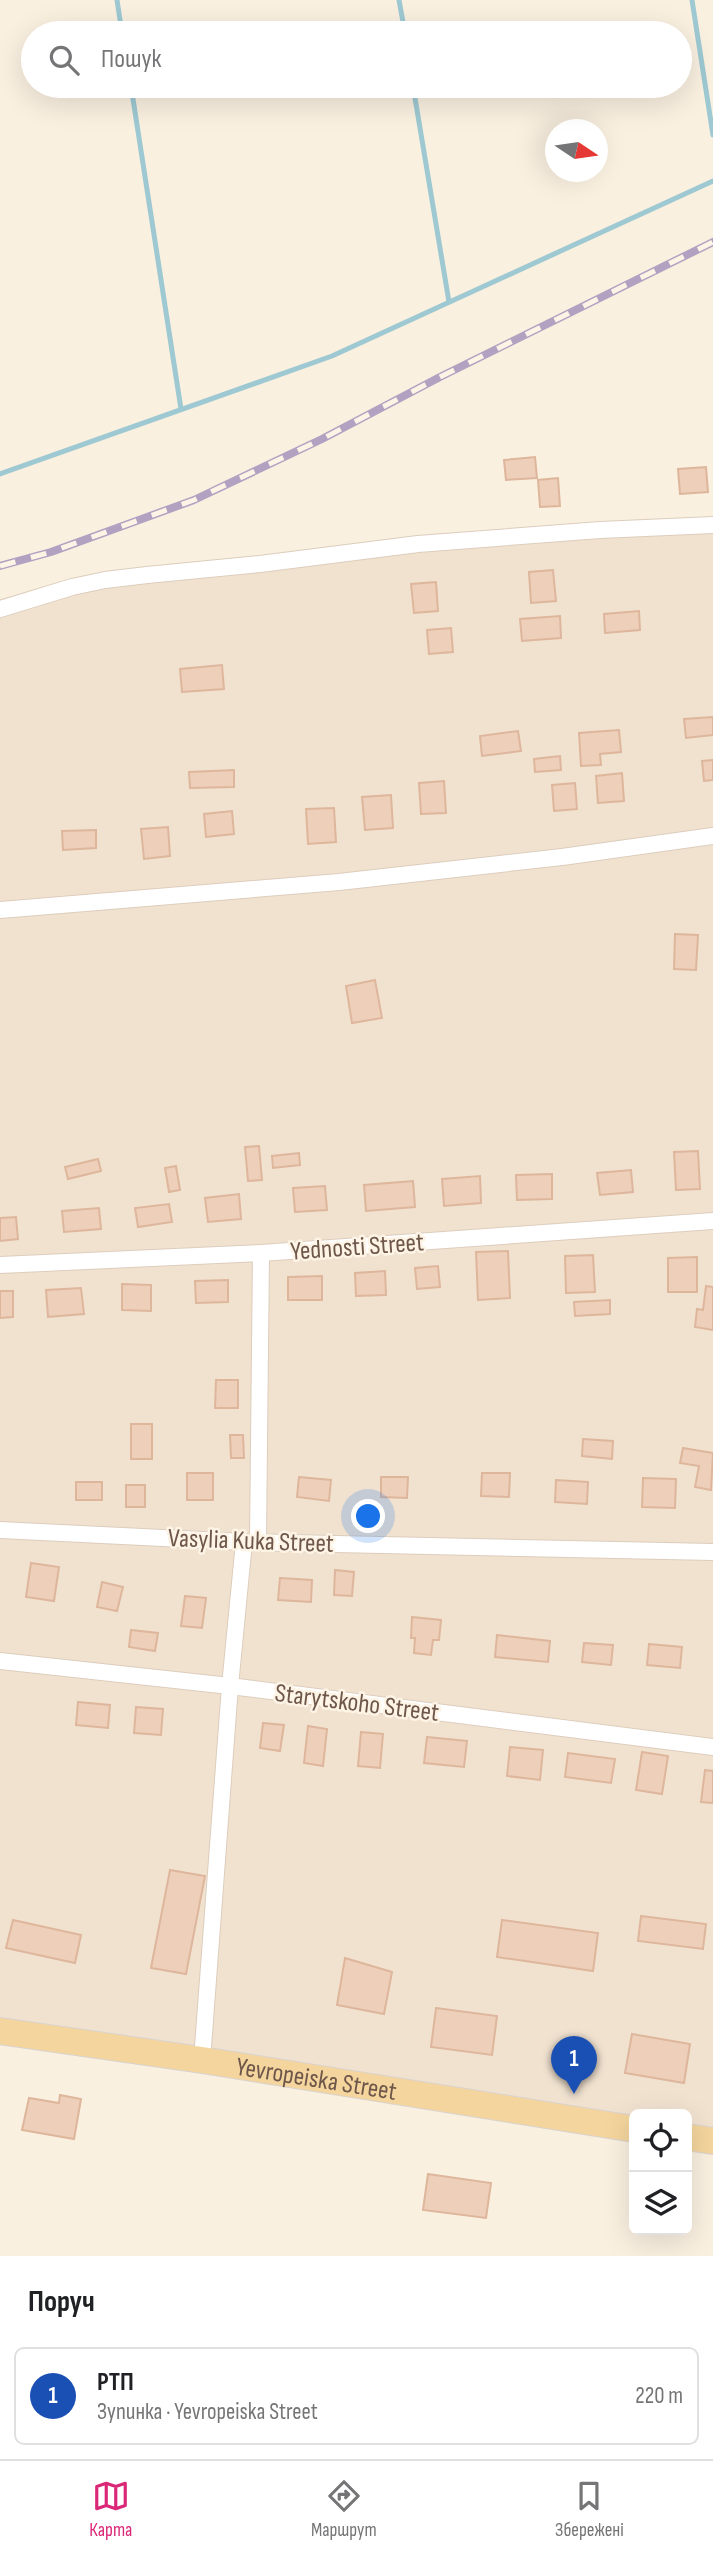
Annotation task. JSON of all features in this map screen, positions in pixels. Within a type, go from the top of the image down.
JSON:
[{"type":"main road","name":"Yevropeiska Street","points":[[0,2031],[202,2060],[629,2128]]},
{"type":"main road","points":[[692,2138],[713,2141]]},
{"type":"street","points":[[0,609],[105,580],[418,544],[600,530],[713,525]]},
{"type":"street","points":[[0,910],[339,882],[562,857],[713,836]]},
{"type":"street","name":"Yednosti Street","points":[[0,1265],[261,1253],[713,1221]]},
{"type":"street","points":[[202,2060],[230,1686],[251,1542],[261,1253]]},
{"type":"street","name":"Vasylia Kuka Street","points":[[0,1530],[251,1542],[713,1552]]},
{"type":"street","name":"Starytskoho Street","points":[[0,1661],[230,1686],[713,1747]]},
{"type":"shaded area","points":[[713,525],[713,2141],[692,2138],[692,2109],[629,2109],[629,2128],[0,2031],[0,609],[105,580]]},
{"type":"building","points":[[535,457],[537,478],[506,480],[504,460]]},
{"type":"building","points":[[706,467],[708,492],[680,494],[678,469]]},
{"type":"building","points":[[558,478],[560,506],[540,507],[538,480]]},
{"type":"building","points":[[553,570],[556,601],[531,603],[529,572]]},
{"type":"building","points":[[436,582],[438,611],[414,613],[411,584]]},
{"type":"building","points":[[639,611],[640,630],[605,633],[604,614]]},
{"type":"building","points":[[560,616],[561,638],[522,641],[520,619]]},
{"type":"building","points":[[451,628],[453,652],[429,654],[427,630]]},
{"type":"building","points":[[222,665],[224,689],[182,692],[180,669]]},
{"type":"building","points":[[713,717],[713,735],[686,738],[684,719]]},
{"type":"building","points":[[619,730],[621,752],[600,754],[601,765],[581,766],[579,733]]},
{"type":"building","points":[[518,731],[521,751],[482,756],[480,736]]},
{"type":"building","points":[[560,756],[561,770],[535,772],[534,759]]},
{"type":"building","points":[[713,760],[713,780],[704,781],[702,761]]},
{"type":"building","points":[[234,770],[234,787],[190,788],[189,772]]},
{"type":"building","points":[[622,773],[624,801],[598,803],[596,776]]},
{"type":"building","points":[[444,781],[446,813],[421,814],[419,783]]},
{"type":"building","points":[[575,783],[577,809],[554,811],[552,785]]},
{"type":"building","points":[[391,795],[393,828],[365,830],[362,797]]},
{"type":"building","points":[[334,808],[336,842],[308,844],[306,809]]},
{"type":"building","points":[[232,811],[234,834],[206,837],[204,814]]},
{"type":"building","points":[[168,827],[170,856],[144,859],[141,829]]},
{"type":"building","points":[[96,830],[96,848],[63,850],[62,831]]},
{"type":"building","points":[[675,934],[698,935],[696,970],[674,969]]},
{"type":"building","points":[[375,980],[382,1018],[352,1023],[346,986]]},
{"type":"building","points":[[259,1146],[262,1180],[248,1181],[245,1147]]},
{"type":"building","points":[[698,1151],[700,1189],[676,1190],[674,1152]]},
{"type":"building","points":[[299,1153],[300,1165],[273,1168],[272,1156]]},
{"type":"building","points":[[98,1159],[101,1171],[68,1179],[65,1167]]},
{"type":"building","points":[[176,1166],[180,1190],[169,1192],[165,1168]]},
{"type":"building","points":[[631,1170],[633,1192],[600,1195],[597,1173]]},
{"type":"building","points":[[552,1174],[552,1199],[517,1200],[516,1175]]},
{"type":"building","points":[[480,1176],[481,1203],[444,1206],[442,1179]]},
{"type":"building","points":[[413,1181],[415,1207],[366,1211],[364,1185]]},
{"type":"building","points":[[325,1186],[327,1210],[295,1212],[293,1188]]},
{"type":"building","points":[[239,1194],[241,1219],[208,1222],[205,1198]]},
{"type":"building","points":[[169,1204],[172,1222],[138,1227],[135,1208]]},
{"type":"building","points":[[99,1208],[101,1229],[64,1232],[62,1211]]},
{"type":"building","points":[[16,1217],[18,1239],[0,1241],[0,1218]]},
{"type":"building","points":[[508,1251],[510,1298],[478,1300],[476,1252]]},
{"type":"building","points":[[593,1255],[595,1292],[566,1293],[565,1256]]},
{"type":"building","points":[[697,1257],[697,1292],[668,1292],[668,1258]]},
{"type":"building","points":[[438,1266],[440,1287],[417,1289],[415,1268]]},
{"type":"building","points":[[385,1271],[386,1295],[356,1296],[355,1273]]},
{"type":"building","points":[[322,1276],[322,1300],[288,1300],[288,1277]]},
{"type":"building","points":[[228,1280],[228,1302],[196,1303],[195,1281]]},
{"type":"building","points":[[122,1284],[151,1285],[151,1311],[122,1310]]},
{"type":"building","points":[[706,1286],[713,1287],[713,1330],[695,1327],[697,1309],[703,1310]]},
{"type":"building","points":[[81,1288],[84,1314],[48,1317],[46,1290]]},
{"type":"building","points":[[0,1291],[13,1291],[13,1317],[0,1318]]},
{"type":"building","points":[[610,1300],[610,1314],[575,1316],[574,1302]]},
{"type":"building","points":[[216,1380],[238,1380],[238,1408],[215,1408]]},
{"type":"building","points":[[131,1424],[152,1424],[152,1459],[131,1459]]},
{"type":"building","points":[[230,1435],[243,1435],[244,1458],[231,1458]]},
{"type":"building","points":[[583,1439],[613,1441],[612,1459],[582,1456]]},
{"type":"building","points":[[683,1448],[713,1453],[711,1490],[695,1487],[699,1466],[680,1463]]},
{"type":"building","points":[[187,1473],[213,1473],[213,1500],[187,1500]]},
{"type":"building","points":[[482,1473],[510,1473],[509,1497],[481,1496]]},
{"type":"building","points":[[299,1477],[331,1480],[329,1501],[297,1497]]},
{"type":"building","points":[[381,1477],[408,1477],[407,1498],[381,1497]]},
{"type":"building","points":[[643,1478],[676,1479],[675,1508],[642,1507]]},
{"type":"building","points":[[556,1480],[588,1482],[587,1504],[555,1502]]},
{"type":"building","points":[[76,1482],[102,1482],[102,1500],[76,1500]]},
{"type":"building","points":[[126,1485],[145,1485],[145,1507],[126,1507]]},
{"type":"building","points":[[31,1563],[59,1567],[54,1601],[26,1597]]},
{"type":"building","points":[[335,1570],[354,1572],[352,1596],[334,1595]]},
{"type":"building","points":[[280,1578],[312,1580],[311,1602],[278,1600]]},
{"type":"building","points":[[102,1582],[123,1587],[117,1611],[97,1607]]},
{"type":"building","points":[[185,1596],[206,1598],[202,1628],[181,1626]]},
{"type":"building","points":[[412,1617],[441,1620],[439,1640],[433,1640],[431,1655],[414,1653],[415,1638],[411,1638]]},
{"type":"building","points":[[131,1630],[158,1633],[155,1651],[129,1647]]},
{"type":"building","points":[[497,1635],[550,1641],[548,1662],[495,1657]]},
{"type":"building","points":[[584,1643],[613,1645],[611,1665],[582,1662]]},
{"type":"building","points":[[649,1644],[682,1647],[680,1668],[647,1665]]},
{"type":"building","points":[[78,1702],[110,1705],[108,1728],[76,1725]]},
{"type":"building","points":[[136,1707],[163,1709],[161,1735],[134,1733]]},
{"type":"building","points":[[263,1723],[284,1725],[280,1751],[260,1748]]},
{"type":"building","points":[[308,1726],[327,1729],[323,1766],[304,1763]]},
{"type":"building","points":[[361,1732],[383,1734],[380,1768],[358,1766]]},
{"type":"building","points":[[427,1737],[467,1741],[464,1767],[424,1763]]},
{"type":"building","points":[[510,1747],[543,1750],[540,1780],[507,1776]]},
{"type":"building","points":[[642,1752],[668,1756],[662,1794],[636,1790]]},
{"type":"building","points":[[568,1753],[615,1759],[611,1783],[565,1777]]},
{"type":"building","points":[[705,1770],[713,1771],[713,1803],[701,1802]]},
{"type":"building","points":[[170,1870],[205,1876],[186,1974],[151,1968]]},
{"type":"building","points":[[641,1916],[706,1924],[703,1949],[638,1941]]},
{"type":"building","points":[[13,1920],[81,1935],[75,1963],[6,1948]]},
{"type":"building","points":[[502,1920],[598,1933],[593,1971],[497,1957]]},
{"type":"building","points":[[345,1958],[392,1972],[384,2014],[337,2005]]},
{"type":"building","points":[[436,2008],[497,2016],[492,2055],[431,2047]]},
{"type":"building","points":[[632,2034],[690,2044],[684,2083],[625,2073]]},
{"type":"building","points":[[60,2095],[81,2099],[74,2139],[22,2130],[29,2098],[59,2103]]},
{"type":"building","points":[[428,2174],[491,2183],[486,2218],[423,2210]]},
{"type":"waterway","points":[[117,0],[120,21]]},
{"type":"waterway","points":[[399,0],[403,21]]},
{"type":"waterway","points":[[692,0],[713,135]]},
{"type":"waterway","points":[[133,98],[181,409]]},
{"type":"waterway","points":[[415,98],[449,302]]},
{"type":"waterway","points":[[0,474],[332,356],[713,181]]},
{"type":"railway","points":[[0,566],[51,552],[194,500],[322,439],[440,377],[713,242]]},
{"type":"place","name":"РТП","points":[[574,2094]]}]
